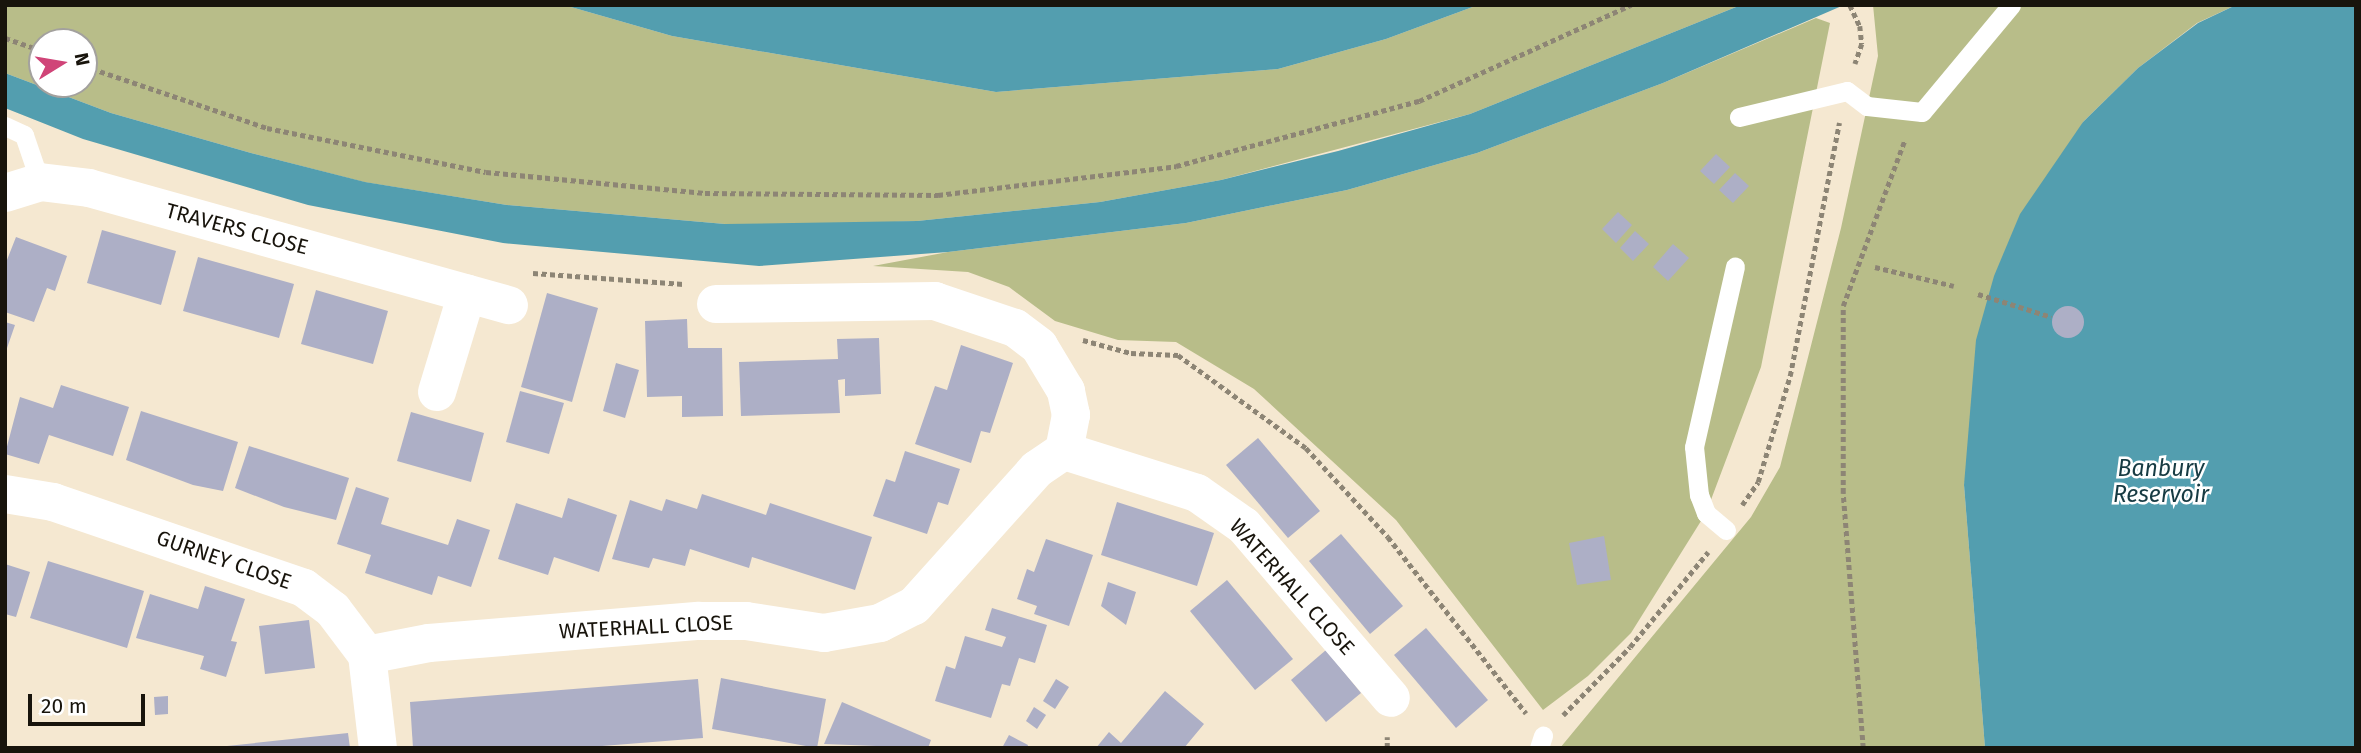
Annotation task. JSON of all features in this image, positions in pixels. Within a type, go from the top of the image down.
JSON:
[{"type":"street","name":"TRAVERS CLOSE","points":[[22,188],[89,188],[509,305]]},
{"type":"street","points":[[437,392],[467,292]]},
{"type":"street","points":[[703,294],[935,301],[1015,328],[1039,346],[1066,391],[1071,415],[1064,451]]},
{"type":"street","name":"WATERHALL CLOSE","points":[[367,655],[429,643],[699,621],[746,621],[824,633],[880,624],[914,606],[1037,469],[1064,451],[1196,493],[1244,526],[1391,698]]},
{"type":"street","name":"GURNEY CLOSE","points":[[5,494],[52,502],[304,588],[333,610],[367,655]]},
{"type":"street","points":[[367,655],[377,748]]},
{"type":"lane","points":[[1739,117],[1847,91],[1867,106],[1922,112],[2011,5]]},
{"type":"lane","points":[[5,125],[24,135],[22,188]]},
{"type":"lane","points":[[1726,530],[1706,513],[1699,495],[1694,447],[1735,267]]},
{"type":"path","points":[[98,71],[268,128],[486,172],[705,193],[938,195],[1176,166],[1419,101],[1631,5]]},
{"type":"path","points":[[1541,742],[1630,647],[1726,530],[1758,482],[1790,376],[1847,91],[1861,44],[1860,26],[1850,5]]},
{"type":"path","points":[[5,38],[28,46]]},
{"type":"path","points":[[1863,748],[1843,493],[1843,306],[1896,155],[1922,112]]},
{"type":"path","points":[[1875,267],[1954,286]]},
{"type":"path","points":[[549,274],[703,294]]},
{"type":"path","points":[[1978,294],[2052,317]]},
{"type":"path","points":[[1070,334],[1131,353],[1178,355],[1306,448],[1388,537],[1531,719]]},
{"type":"green space","points":[[5,5],[564,5],[672,36],[996,92],[1278,69],[1386,39],[1478,5],[1741,5],[1470,114],[1221,180],[1100,202],[917,221],[825,225],[725,224],[507,205],[364,182],[111,113],[71,98],[98,98],[98,28],[28,28],[28,82],[5,73]]},
{"type":"green space","points":[[1873,5],[2236,5],[2197,23],[2138,68],[2083,122],[1964,485],[1985,748],[1560,748],[1751,517],[1780,467],[1841,228],[1878,56]]},
{"type":"green space","points":[[1816,18],[1830,23],[1761,367],[1706,513],[1631,633],[1588,676],[1543,710],[1396,520],[1254,389],[1176,342],[1118,340],[1055,321],[1009,287],[968,272],[873,266],[948,252],[1186,223],[1347,190],[1477,153],[1663,83]]},
{"type":"water","points":[[564,5],[1478,5],[1386,39],[1278,69],[996,92],[672,36]]},
{"type":"water","points":[[1741,5],[1844,5],[1663,83],[1477,153],[1347,190],[1186,223],[948,252],[759,266],[503,243],[308,205],[83,139],[5,108],[5,73],[28,82],[28,98],[71,98],[111,113],[365,182],[507,205],[725,224],[917,221],[1100,202],[1221,180],[1470,114]]},
{"type":"water","name":"Banbury Reservoir","points":[[2236,5],[2356,5],[2356,748],[1985,748],[1964,485],[1976,340],[1994,276],[2020,214],[2083,122],[2138,68],[2198,23]]},
{"type":"building","points":[[1716,154],[1730,167],[1714,184],[1700,171]]},
{"type":"building","points":[[1735,173],[1749,186],[1733,203],[1719,190]]},
{"type":"building","points":[[1618,212],[1632,225],[1616,243],[1602,229]]},
{"type":"building","points":[[102,230],[176,251],[161,305],[87,283]]},
{"type":"building","points":[[1635,231],[1649,244],[1633,261],[1620,248]]},
{"type":"building","points":[[16,237],[67,256],[55,291],[47,288],[34,322],[5,312],[5,265]]},
{"type":"building","points":[[1673,244],[1689,258],[1668,281],[1653,267]]},
{"type":"building","points":[[198,257],[294,284],[279,338],[183,311]]},
{"type":"building","points":[[316,290],[388,311],[373,364],[301,344]]},
{"type":"building","points":[[547,293],[598,308],[572,402],[521,387]]},
{"type":"building","points":[[2068,306],[2079,311],[2084,322],[2079,333],[2068,338],[2057,333],[2052,322],[2057,311]]},
{"type":"building","points":[[687,319],[688,348],[722,348],[723,416],[682,417],[682,396],[647,397],[645,321]]},
{"type":"building","points":[[5,322],[15,325],[6,351],[5,351]]},
{"type":"building","points":[[879,338],[881,394],[845,396],[845,379],[838,380],[840,413],[741,416],[739,362],[838,359],[837,339]]},
{"type":"building","points":[[961,345],[1013,363],[990,433],[981,431],[971,463],[915,444],[935,386],[947,390]]},
{"type":"building","points":[[616,363],[639,370],[625,418],[603,411]]},
{"type":"building","points":[[61,385],[129,407],[113,456],[49,435],[39,464],[5,454],[20,397],[53,408]]},
{"type":"building","points":[[520,391],[564,403],[549,454],[506,442]]},
{"type":"building","points":[[141,411],[238,442],[223,491],[193,485],[126,460]]},
{"type":"building","points":[[411,412],[484,433],[471,482],[397,461]]},
{"type":"building","points":[[1258,438],[1320,511],[1288,538],[1226,465]]},
{"type":"building","points":[[249,446],[349,478],[336,520],[284,507],[235,488]]},
{"type":"building","points":[[905,451],[960,469],[948,505],[938,502],[927,534],[873,516],[886,479],[895,482]]},
{"type":"building","points":[[356,487],[389,498],[381,524],[448,545],[457,519],[490,530],[471,587],[438,576],[432,595],[365,573],[371,555],[337,544]]},
{"type":"building","points":[[702,494],[766,515],[770,503],[872,537],[855,590],[752,557],[749,568],[690,549],[685,566],[653,558],[649,568],[612,559],[630,500],[662,511],[666,499],[697,509]]},
{"type":"building","points":[[568,498],[617,515],[599,572],[554,557],[548,575],[498,559],[516,503],[562,518]]},
{"type":"building","points":[[1117,502],[1214,533],[1197,586],[1101,555]]},
{"type":"building","points":[[1341,534],[1403,606],[1370,634],[1309,561]]},
{"type":"building","points":[[1604,536],[1611,580],[1577,585],[1569,543]]},
{"type":"building","points":[[1046,539],[1093,555],[1069,626],[1034,614],[1037,606],[1017,599],[1027,569],[1034,572]]},
{"type":"building","points":[[48,561],[144,591],[127,648],[30,618]]},
{"type":"building","points":[[5,564],[30,572],[16,617],[5,614]]},
{"type":"building","points":[[1227,580],[1293,659],[1255,690],[1190,611]]},
{"type":"building","points":[[1108,582],[1136,592],[1126,625],[1101,606]]},
{"type":"building","points":[[205,586],[245,599],[231,641],[237,642],[226,677],[200,669],[204,656],[136,638],[150,594],[198,609]]},
{"type":"building","points":[[992,608],[1047,625],[1035,663],[1019,658],[1010,686],[1002,684],[991,718],[935,701],[946,666],[955,669],[965,636],[1002,647],[1006,637],[985,630]]},
{"type":"building","points":[[309,620],[315,668],[265,674],[259,626]]},
{"type":"building","points":[[1426,628],[1488,700],[1456,728],[1394,655]]},
{"type":"building","points":[[1326,650],[1361,693],[1326,722],[1291,680]]},
{"type":"building","points":[[721,678],[826,699],[817,748],[712,729]]},
{"type":"building","points":[[698,679],[703,738],[577,748],[413,748],[410,702]]},
{"type":"building","points":[[1056,679],[1069,687],[1055,709],[1043,701]]},
{"type":"building","points":[[1165,691],[1204,724],[1184,748],[1096,748],[1109,732],[1121,743]]},
{"type":"building","points":[[168,696],[168,714],[155,715],[154,697]]},
{"type":"building","points":[[842,702],[931,740],[928,748],[824,744]]},
{"type":"building","points":[[1034,707],[1046,715],[1037,729],[1026,721]]},
{"type":"building","points":[[348,733],[350,748],[227,748],[227,746]]},
{"type":"building","points":[[1009,735],[1028,745],[1027,748],[1002,748]]}]
